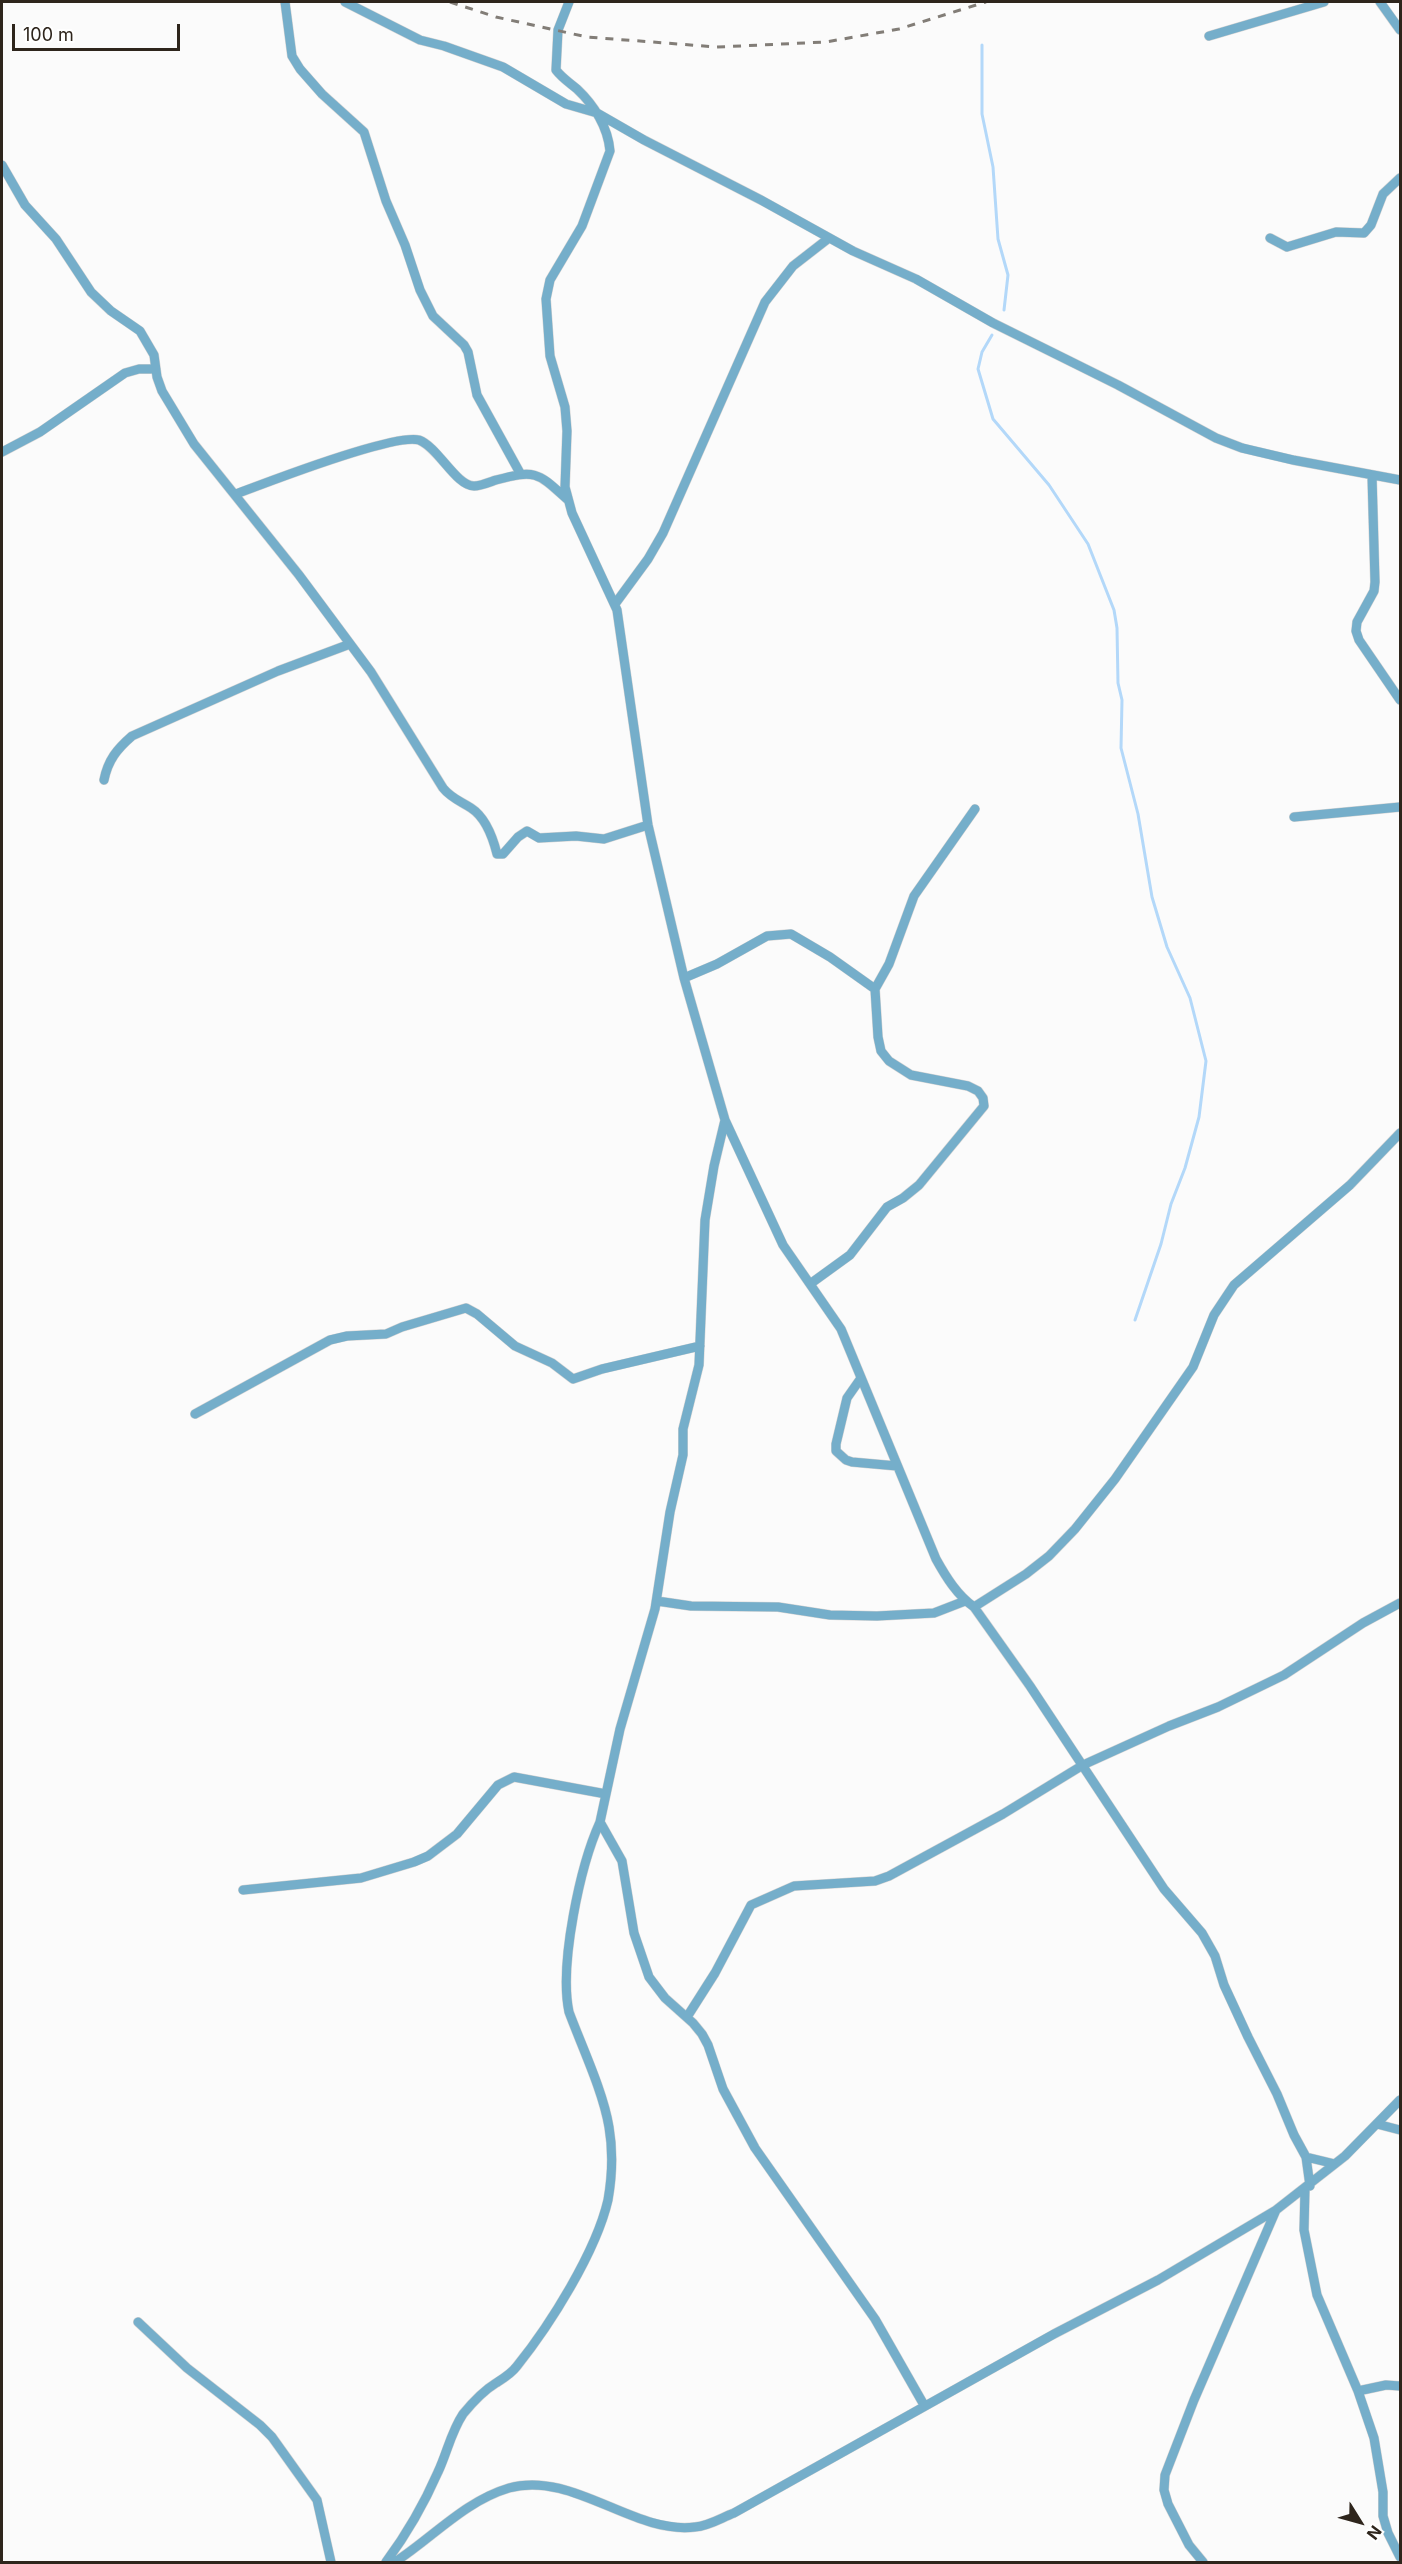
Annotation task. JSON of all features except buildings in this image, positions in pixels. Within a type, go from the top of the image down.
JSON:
[{"type":"street","points":[[285,2],[292,56],[322,94],[364,132],[386,201],[405,245],[420,290],[433,316],[464,345],[468,352],[477,395],[520,473]]},
{"type":"street","points":[[345,2],[380,17],[420,40],[503,67],[566,104],[597,113],[829,238],[916,279],[993,322],[1216,438],[1260,453],[1401,480]]},
{"type":"street","points":[[568,2],[558,30],[556,70],[597,113],[609,142],[607,162],[582,226],[556,266],[546,299],[550,356],[565,407],[567,423],[565,487],[568,501],[615,604],[621,625],[627,684],[648,825],[684,978],[725,1120],[779,1238],[841,1329],[936,1559],[1083,1765],[1164,1889],[1202,1934],[1215,1956],[1224,1986],[1306,2157],[1307,2187],[1304,2230],[1317,2295],[1358,2391],[1374,2439],[1383,2492],[1383,2516],[1388,2534],[1401,2557]]},
{"type":"street","points":[[1209,36],[1324,2]]},
{"type":"street","points":[[1380,2],[1401,30]]},
{"type":"street","points":[[2,165],[25,205],[56,239],[92,292],[111,311],[140,330],[153,355],[162,391],[194,444],[236,494],[371,672],[443,788],[450,796],[478,814],[491,835],[498,855],[503,854],[518,837],[527,831],[539,838],[576,836],[604,839],[648,825]]},
{"type":"street","points":[[1270,238],[1287,247],[1336,232],[1364,233],[1371,225],[1383,194],[1401,178]]},
{"type":"street","points":[[615,604],[648,559],[663,533],[765,302],[793,266],[829,238]]},
{"type":"street","points":[[2,452],[40,432],[125,373],[139,369],[156,369]]},
{"type":"street","points":[[236,494],[319,464],[408,440],[417,440],[425,443],[464,483],[473,486],[520,473],[538,475],[568,501]]},
{"type":"street","points":[[1372,476],[1374,591],[1361,612],[1356,631],[1359,640],[1401,700]]},
{"type":"street","points":[[104,780],[107,764],[116,750],[132,735],[278,671],[350,644]]},
{"type":"street","points":[[1294,817],[1401,807]]},
{"type":"street","points":[[810,1284],[850,1255],[887,1207],[920,1185],[984,1106],[983,1098],[978,1091],[968,1086],[911,1075],[889,1061],[881,1051],[878,1037],[875,989],[889,964],[914,896],[975,808]]},
{"type":"street","points":[[684,978],[717,964],[768,936],[791,934],[830,957],[875,989]]},
{"type":"street","points":[[386,2562],[434,2480],[451,2436],[462,2416],[487,2390],[517,2367],[558,2305],[582,2264],[599,2227],[608,2200],[611,2153],[609,2126],[569,2012],[565,1993],[565,1975],[587,1859],[600,1822],[620,1729],[657,1601],[670,1512],[683,1455],[683,1429],[699,1365],[705,1220],[725,1120]]},
{"type":"street","points":[[657,1601],[691,1606],[778,1607],[830,1615],[877,1616],[934,1613],[970,1604],[1026,1574],[1049,1556],[1097,1502],[1193,1367],[1214,1315],[1234,1285],[1350,1185],[1401,1133]]},
{"type":"street","points":[[195,1414],[330,1340],[347,1336],[386,1334],[466,1308],[477,1314],[515,1346],[552,1363],[576,1379],[602,1369],[636,1363],[700,1346]]},
{"type":"street","points":[[861,1378],[851,1391],[843,1413],[836,1451],[846,1460],[897,1466]]},
{"type":"street","points":[[687,2017],[715,1973],[751,1905],[794,1886],[875,1881],[889,1876],[955,1842],[1083,1765],[1168,1726],[1218,1707],[1284,1675],[1335,1640],[1401,1604]]},
{"type":"street","points":[[243,1890],[320,1884],[361,1878],[414,1862],[436,1850],[457,1834],[498,1785],[514,1777],[606,1794]]},
{"type":"street","points":[[600,1822],[622,1861],[634,1933],[649,1977],[665,1998],[687,2017],[708,2045],[723,2089],[756,2148],[874,2319],[924,2405]]},
{"type":"street","points":[[394,2562],[489,2495],[525,2484],[577,2493],[606,2505],[673,2526],[694,2528],[708,2524],[777,2490],[924,2405],[1158,2280],[1276,2210],[1335,2164],[1401,2100]]},
{"type":"street","points":[[1377,2124],[1401,2130]]},
{"type":"street","points":[[1306,2157],[1335,2164]]},
{"type":"street","points":[[1203,2562],[1189,2545],[1168,2504],[1164,2490],[1165,2475],[1194,2400],[1276,2210]]},
{"type":"street","points":[[138,2322],[187,2368],[260,2425],[277,2444],[317,2500],[331,2562]]},
{"type":"street","points":[[1358,2391],[1386,2385],[1401,2386]]},
{"type":"waterway","points":[[982,45],[982,114],[993,167],[998,239],[1008,275],[1004,310]]},
{"type":"waterway","points":[[992,335],[982,352],[978,369],[993,419],[1049,485],[1088,544],[1114,610],[1117,628],[1118,683],[1122,700],[1121,748],[1138,814],[1152,897],[1167,947],[1190,998],[1206,1061],[1199,1117],[1185,1168],[1171,1204],[1161,1244],[1135,1320]]},
{"type":"railway","points":[[450,2],[496,17],[587,37],[717,47],[826,42],[899,29],[986,2]]}]
